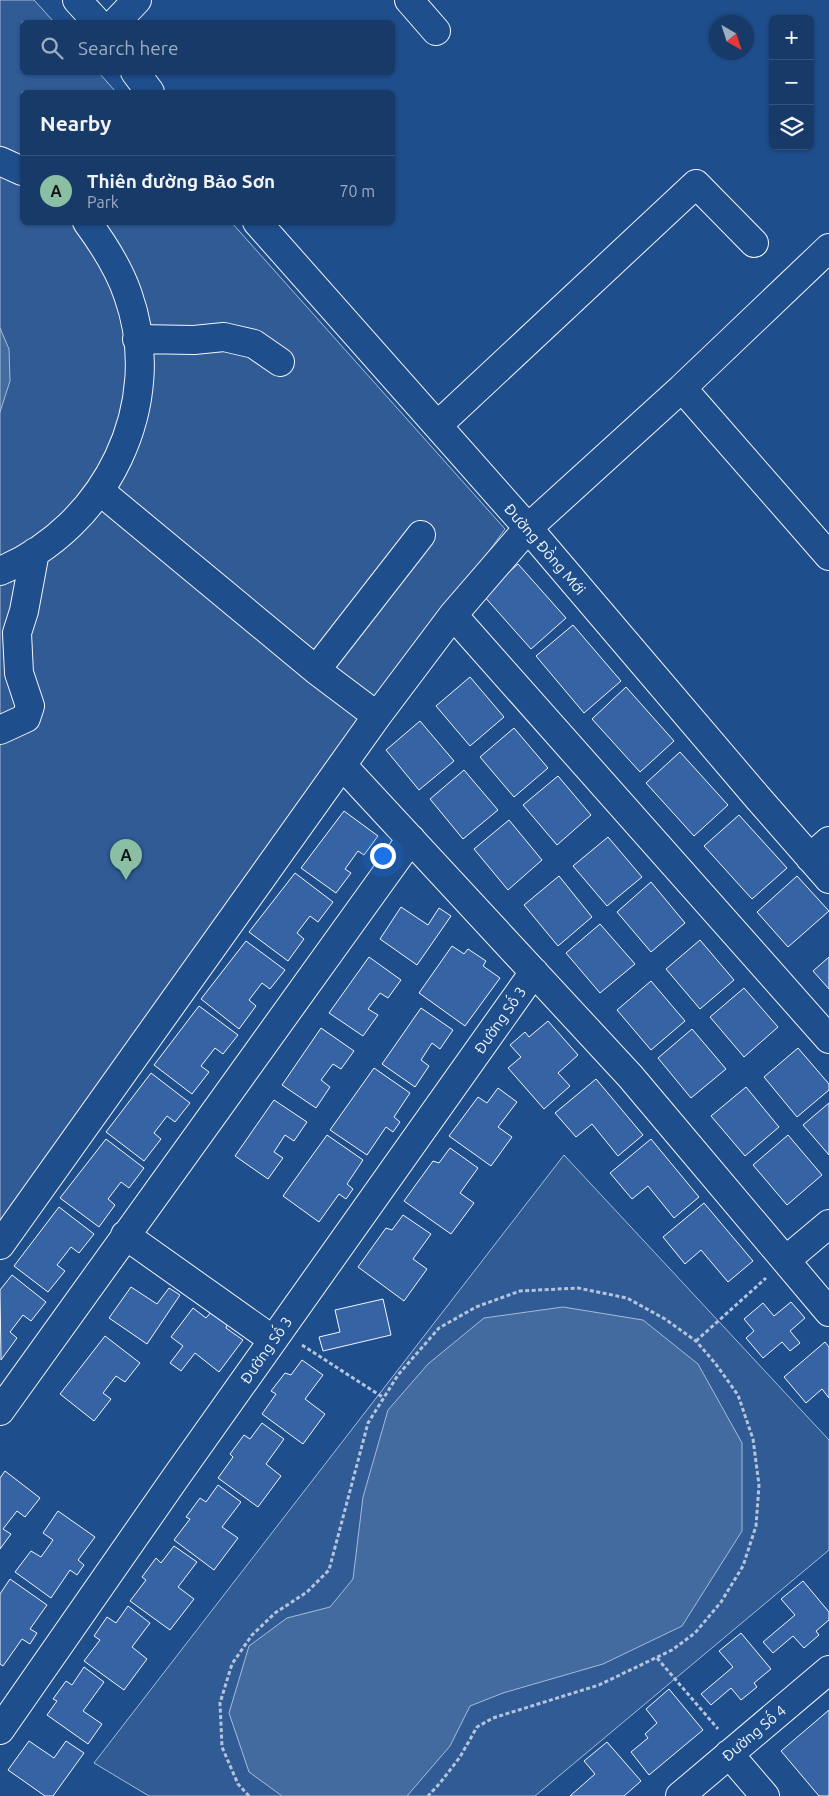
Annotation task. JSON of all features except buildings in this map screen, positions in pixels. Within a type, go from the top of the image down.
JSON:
[{"type":"street","points":[[77,0],[95,20]]},
{"type":"street","points":[[118,20],[138,0]]},
{"type":"street","points":[[408,0],[436,30]]},
{"type":"street","points":[[137,75],[148,90]]},
{"type":"street","points":[[0,161],[20,170]]},
{"type":"street","points":[[438,425],[696,184],[754,243]]},
{"type":"street","points":[[0,571],[54,540],[76,520],[100,491],[112,471],[125,444],[134,415],[139,355],[136,325],[128,295],[117,268],[102,242],[88,225]]},
{"type":"street","name":"Đường Đồng Mới","points":[[260,225],[528,528],[819,850],[829,880]]},
{"type":"street","points":[[0,1245],[376,716],[453,615],[528,528],[825,260]]},
{"type":"street","points":[[137,339],[194,340],[224,337],[254,344],[280,362]]},
{"type":"street","points":[[682,388],[829,556]]},
{"type":"street","points":[[100,491],[316,670],[376,716]]},
{"type":"street","points":[[316,670],[422,536]]},
{"type":"street","points":[[0,730],[26,718],[30,706],[19,673],[17,633],[24,611],[35,552]]},
{"type":"street","points":[[453,615],[829,1039]]},
{"type":"street","points":[[342,765],[630,1076],[829,1312]]},
{"type":"street","points":[[0,1411],[411,839]]},
{"type":"street","name":"Đường Số 3","points":[[0,1730],[272,1340],[534,972]]},
{"type":"street","points":[[786,1260],[829,1224]]},
{"type":"street","points":[[125,1235],[272,1340]]},
{"type":"street","name":"Đường Số 4","points":[[680,1796],[829,1670]]},
{"type":"street","points":[[730,1754],[765,1796]]},
{"type":"path","points":[[696,1341],[786,1260]]},
{"type":"path","points":[[249,1796],[238,1784],[222,1747],[220,1703],[232,1664],[252,1635],[275,1613],[307,1592],[330,1570],[368,1423],[398,1375],[438,1328],[476,1307],[520,1291],[578,1288],[627,1298],[665,1319],[696,1341],[716,1362],[738,1396],[754,1439],[759,1485],[756,1526],[743,1566],[722,1602],[695,1633],[672,1650],[599,1685],[493,1718],[477,1727],[460,1757],[428,1796]]},
{"type":"path","points":[[272,1340],[295,1341],[384,1398]]},
{"type":"path","points":[[657,1658],[725,1737],[730,1754]]},
{"type":"shaded area","points":[[0,0],[34,0],[52,20],[20,20],[20,75],[101,75],[114,90],[20,90],[20,225],[234,225],[505,529],[0,1231]]},
{"type":"shaded area","points":[[0,328],[9,349],[10,381],[0,412]]},
{"type":"shaded area","points":[[564,1155],[829,1440],[829,1550],[535,1796],[149,1796],[94,1763]]},
{"type":"shaded area","points":[[563,1307],[643,1320],[698,1364],[742,1443],[742,1531],[682,1626],[603,1664],[503,1693],[470,1706],[450,1746],[407,1796],[282,1796],[249,1772],[229,1713],[249,1646],[287,1618],[330,1607],[353,1579],[363,1497],[388,1410],[428,1364],[484,1318]]},
{"type":"place","name":"Thiên đường Bảo Sơn","points":[[126,880]]}]
